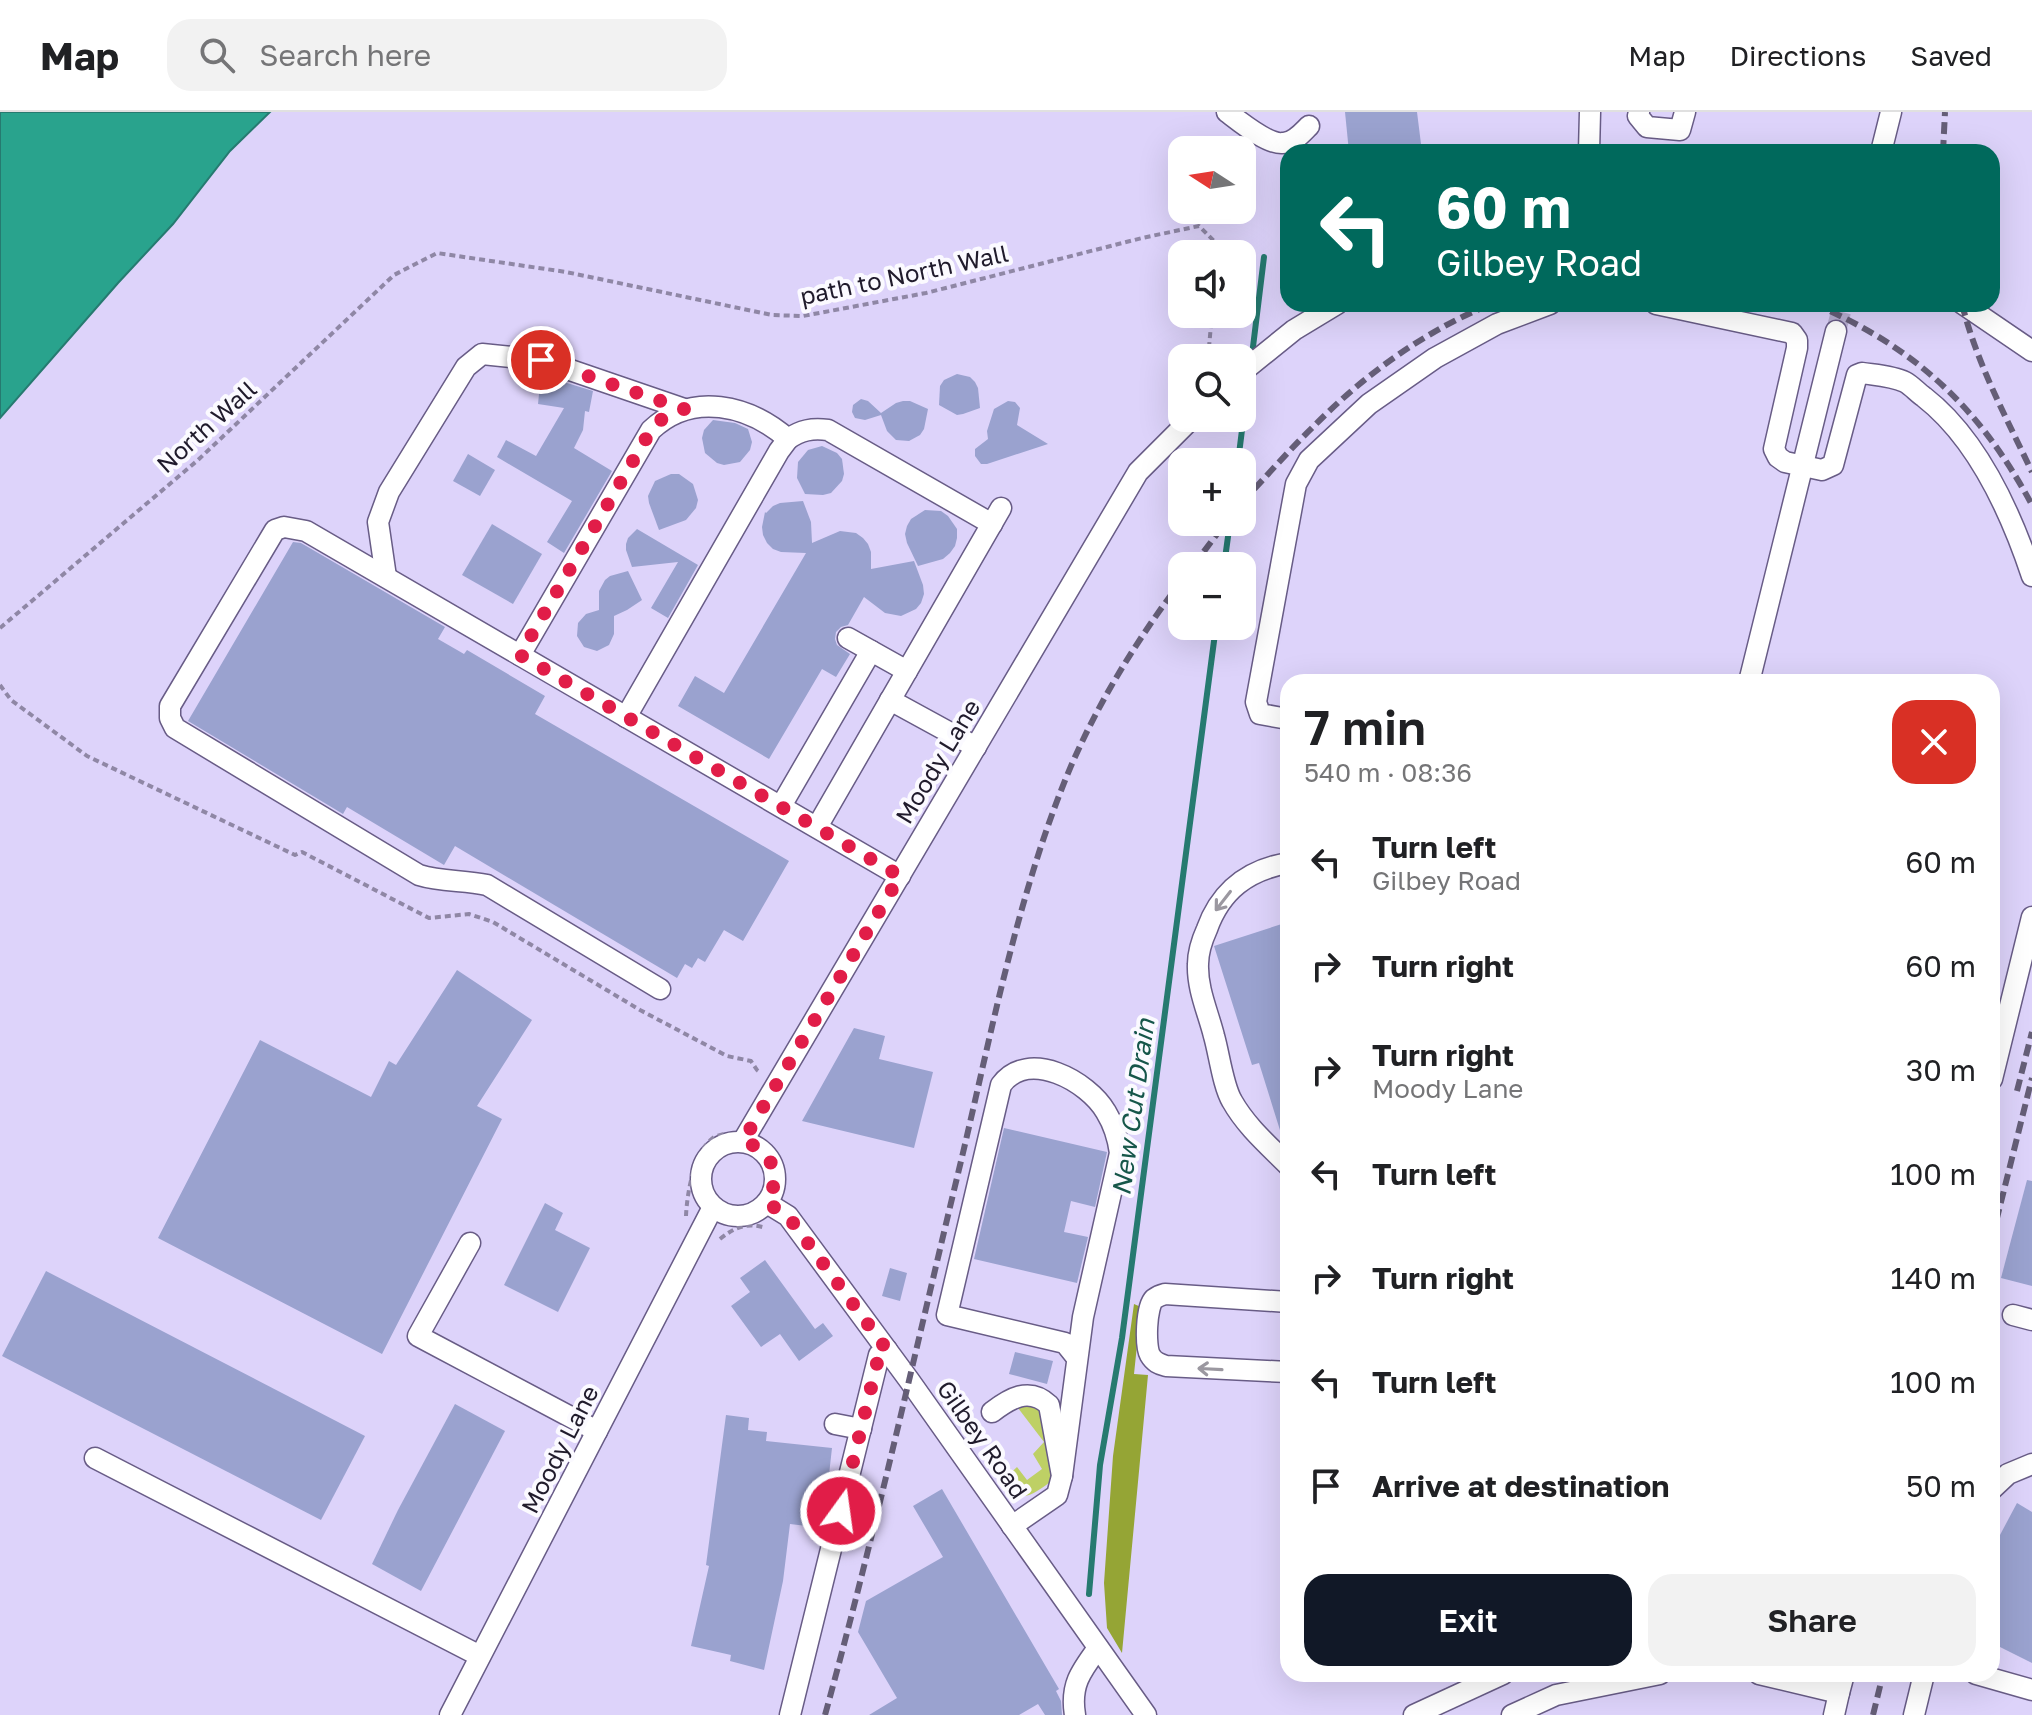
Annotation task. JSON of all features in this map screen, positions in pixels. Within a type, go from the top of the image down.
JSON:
[{"type":"street","points":[[1589,144],[1590,112]]},
{"type":"street","points":[[1639,112],[1638,116],[1647,127],[1680,130],[1685,112]]},
{"type":"street","points":[[1883,144],[1891,112]]},
{"type":"street","points":[[1242,116],[1270,141],[1283,144],[1296,138],[1309,126]]},
{"type":"street","points":[[1256,361],[1294,330],[1324,312]]},
{"type":"street","points":[[1280,718],[1260,714],[1256,702],[1296,484],[1309,460],[1369,404],[1435,358],[1497,324],[1529,312]]},
{"type":"street","points":[[1694,312],[1792,333],[1797,340],[1774,449],[1785,462],[1822,470],[1833,465],[1857,375],[1862,373],[1904,382],[1938,408],[1967,443],[1994,486],[2021,543],[2032,576]]},
{"type":"street","points":[[1975,312],[2032,351]]},
{"type":"street","points":[[1751,674],[1836,331]]},
{"type":"street","points":[[386,577],[378,522],[389,492],[466,367],[482,354],[541,360],[684,409]]},
{"type":"street","points":[[520,655],[651,430],[663,418],[684,409],[706,405],[733,409],[758,419],[788,439]]},
{"type":"street","points":[[626,717],[779,451],[797,433],[813,428],[828,430],[996,516],[817,827]]},
{"type":"street","name":"Moody Lane","points":[[743,1141],[1138,472],[1178,432]]},
{"type":"street","points":[[660,989],[487,885],[434,880],[419,875],[175,728],[170,718],[170,706],[275,530],[295,527],[306,531],[900,876]]},
{"type":"street","points":[[848,638],[907,671]]},
{"type":"street","points":[[781,806],[871,651]]},
{"type":"street","points":[[890,700],[976,747]]},
{"type":"street","points":[[1280,864],[1246,878],[1225,894],[1201,942],[1198,963],[1200,988],[1230,1099],[1253,1131],[1280,1157]]},
{"type":"street","points":[[2000,1047],[2032,917]]},
{"type":"street","points":[[1012,1526],[1057,1495],[1083,1317],[1120,1153],[1118,1136],[1106,1110],[1087,1088],[1063,1074],[1040,1068],[1022,1070],[1006,1078],[1001,1085],[947,1315],[1065,1343],[1077,1358]]},
{"type":"street","points":[[743,1141],[755,1145],[767,1156],[775,1180],[767,1203],[760,1209],[742,1216],[729,1215],[713,1207],[705,1197],[701,1170],[714,1150],[725,1143],[743,1141]]},
{"type":"street","name":"Gilbey Road","points":[[767,1203],[788,1216],[1146,1715]]},
{"type":"street","name":"Moody Lane","points":[[450,1715],[713,1207]]},
{"type":"street","points":[[470,1243],[418,1336],[597,1431]]},
{"type":"street","points":[[1280,1301],[1165,1294],[1156,1297],[1150,1304],[1146,1341],[1149,1354],[1156,1363],[1166,1366],[1280,1372]]},
{"type":"street","points":[[790,1715],[879,1355],[887,1350]]},
{"type":"street","points":[[992,1412],[1010,1399],[1022,1396],[1045,1400],[1049,1405],[1062,1476]]},
{"type":"street","points":[[835,1424],[861,1429]]},
{"type":"street","points":[[95,1458],[480,1656]]},
{"type":"street","points":[[2000,1482],[2008,1474],[2032,1464]]},
{"type":"street","points":[[1075,1715],[1073,1693],[1080,1671],[1098,1648]]},
{"type":"street","points":[[2000,1681],[2032,1690]]},
{"type":"street","points":[[1414,1715],[1486,1682]]},
{"type":"street","points":[[1512,1715],[1556,1695],[1620,1682]]},
{"type":"street","points":[[1914,1715],[1922,1682]]},
{"type":"street","points":[[1834,1715],[1842,1683]]},
{"type":"path","name":"path to North Wall","points":[[437,253],[566,272],[772,315],[803,316],[926,293],[1199,226],[1213,240]]},
{"type":"path","name":"North Wall","points":[[0,628],[198,460],[394,275],[437,253]]},
{"type":"path","points":[[0,685],[11,700],[87,756],[295,855],[302,852],[429,918],[469,914],[493,922],[640,1010],[727,1056],[751,1061],[757,1070],[777,1083]]},
{"type":"path","points":[[714,1248],[718,1240],[743,1225],[775,1230]]},
{"type":"shaded area","points":[[0,112],[270,112],[230,151],[173,224],[0,418]]},
{"type":"shaded area","points":[[1134,1304],[1141,1307],[1134,1374],[1148,1375],[1122,1653],[1107,1628],[1104,1583],[1113,1456]]},
{"type":"shaded area","points":[[1028,1404],[1043,1411],[1054,1479],[1033,1493],[1021,1496],[1008,1490],[1001,1482],[1017,1467],[1027,1480],[1042,1469],[1033,1454],[1044,1442],[1018,1408]]},
{"type":"building","points":[[1345,112],[1417,112],[1421,144],[1348,144]]},
{"type":"building","points":[[957,374],[970,377],[975,382],[980,408],[957,415],[939,405],[940,386],[944,380]]},
{"type":"building","points":[[541,375],[593,391],[589,412],[585,411],[583,430],[574,448],[612,471],[564,553],[547,542],[572,501],[497,457],[506,440],[536,456],[564,408],[538,404]]},
{"type":"building","points":[[861,399],[881,413],[903,401],[928,409],[924,429],[909,441],[896,440],[887,431],[881,415],[865,420],[855,418],[853,405]]},
{"type":"building","points":[[1008,401],[1015,402],[1020,408],[1017,425],[1048,444],[981,464],[975,456],[975,449],[988,439],[987,431],[994,409]]},
{"type":"building","points":[[713,420],[735,423],[748,429],[752,442],[750,450],[740,462],[724,465],[705,453],[702,438],[704,430]]},
{"type":"building","points":[[822,446],[842,459],[842,481],[831,493],[805,494],[797,478],[798,462],[808,450]]},
{"type":"building","points":[[468,454],[495,470],[480,496],[453,481]]},
{"type":"building","points":[[679,474],[693,484],[698,500],[696,508],[686,520],[659,530],[648,496],[655,481]]},
{"type":"building","points":[[803,501],[811,522],[812,543],[840,531],[856,533],[868,544],[871,569],[914,561],[924,594],[916,609],[901,616],[885,613],[864,597],[848,625],[836,632],[837,645],[850,654],[836,677],[822,669],[769,759],[678,706],[695,676],[724,693],[806,553],[781,552],[767,543],[762,527],[765,512],[780,503]]},
{"type":"building","points":[[925,510],[941,511],[948,516],[957,529],[957,538],[955,546],[943,559],[918,566],[905,534],[911,519]]},
{"type":"building","points":[[492,524],[542,554],[513,604],[462,575]]},
{"type":"building","points":[[637,529],[698,565],[668,618],[651,608],[678,562],[632,567],[626,544]]},
{"type":"building","points":[[293,542],[301,543],[445,627],[438,639],[464,654],[467,650],[545,696],[535,714],[789,861],[743,941],[724,930],[705,962],[698,958],[692,968],[685,964],[677,978],[455,846],[444,865],[347,807],[343,814],[188,721]]},
{"type":"building","points":[[628,571],[642,600],[614,616],[614,634],[609,645],[597,651],[584,647],[577,636],[578,623],[586,614],[599,610],[599,591],[605,580]]},
{"type":"building","points":[[1280,925],[1280,1130],[1259,1063],[1252,1065],[1214,946]]},
{"type":"building","points":[[457,970],[532,1020],[477,1106],[502,1119],[382,1354],[158,1238],[260,1040],[371,1097],[389,1061],[396,1065]]},
{"type":"building","points":[[854,1028],[885,1036],[879,1059],[933,1072],[914,1148],[802,1121]]},
{"type":"building","points":[[1004,1128],[1107,1152],[1095,1207],[1071,1201],[1064,1232],[1088,1237],[1077,1283],[974,1259]]},
{"type":"building","points":[[2027,1180],[2032,1181],[2032,1286],[2001,1278]]},
{"type":"building","points":[[545,1203],[563,1213],[555,1230],[590,1248],[558,1312],[504,1285]]},
{"type":"building","points":[[765,1260],[815,1329],[823,1323],[833,1336],[799,1361],[780,1334],[761,1347],[731,1306],[750,1292],[740,1278]]},
{"type":"building","points":[[890,1268],[907,1273],[900,1301],[882,1296]]},
{"type":"building","points":[[46,1271],[365,1436],[321,1520],[2,1356]]},
{"type":"building","points":[[1015,1352],[1053,1361],[1047,1384],[1009,1374]]},
{"type":"building","points":[[455,1404],[505,1431],[421,1591],[372,1564]]},
{"type":"building","points":[[726,1415],[749,1418],[748,1430],[767,1432],[766,1441],[832,1448],[823,1528],[790,1524],[783,1581],[764,1670],[730,1661],[731,1655],[691,1646],[709,1566],[706,1565]]},
{"type":"building","points":[[942,1489],[1059,1689],[1056,1691],[1061,1701],[1062,1715],[1045,1715],[1038,1704],[1019,1715],[869,1715],[897,1698],[858,1632],[866,1601],[943,1557],[913,1506]]},
{"type":"building","points":[[2017,1503],[2032,1512],[2032,1663],[2000,1647],[2000,1535]]},
{"type":"waterway","name":"New Cut Drain","points":[[1253,344],[1264,257]]},
{"type":"waterway","name":"New Cut Drain","points":[[1240,448],[1242,432]]},
{"type":"waterway","name":"New Cut Drain","points":[[1226,552],[1228,536]]},
{"type":"waterway","name":"New Cut Drain","points":[[1089,1594],[1100,1465],[1122,1338],[1214,640]]},
{"type":"tunnel","points":[[1836,331],[1841,312]]},
{"type":"railway","points":[[1943,144],[1945,112]]},
{"type":"railway","points":[[1256,487],[1353,389],[1419,341],[1473,312]]},
{"type":"railway","points":[[1831,312],[1883,340],[1941,384],[1990,439],[2032,505]]},
{"type":"railway","points":[[1964,312],[1984,369],[2032,472]]},
{"type":"railway","points":[[1204,552],[1216,536]]},
{"type":"railway","points":[[825,1715],[879,1506],[1007,965],[1033,870],[1066,778],[1090,726],[1133,651],[1168,600]]},
{"type":"railway","points":[[2017,1091],[2032,1032]]},
{"type":"railway","points":[[2000,1206],[2032,1078]]},
{"type":"railway","points":[[1873,1715],[1881,1682]]},
{"type":"route","points":[[541,360],[684,409],[663,418],[651,430],[520,655],[900,876],[743,1141],[755,1145],[773,1167],[775,1180],[767,1203],[788,1216],[887,1350],[879,1355],[841,1511]]}]
